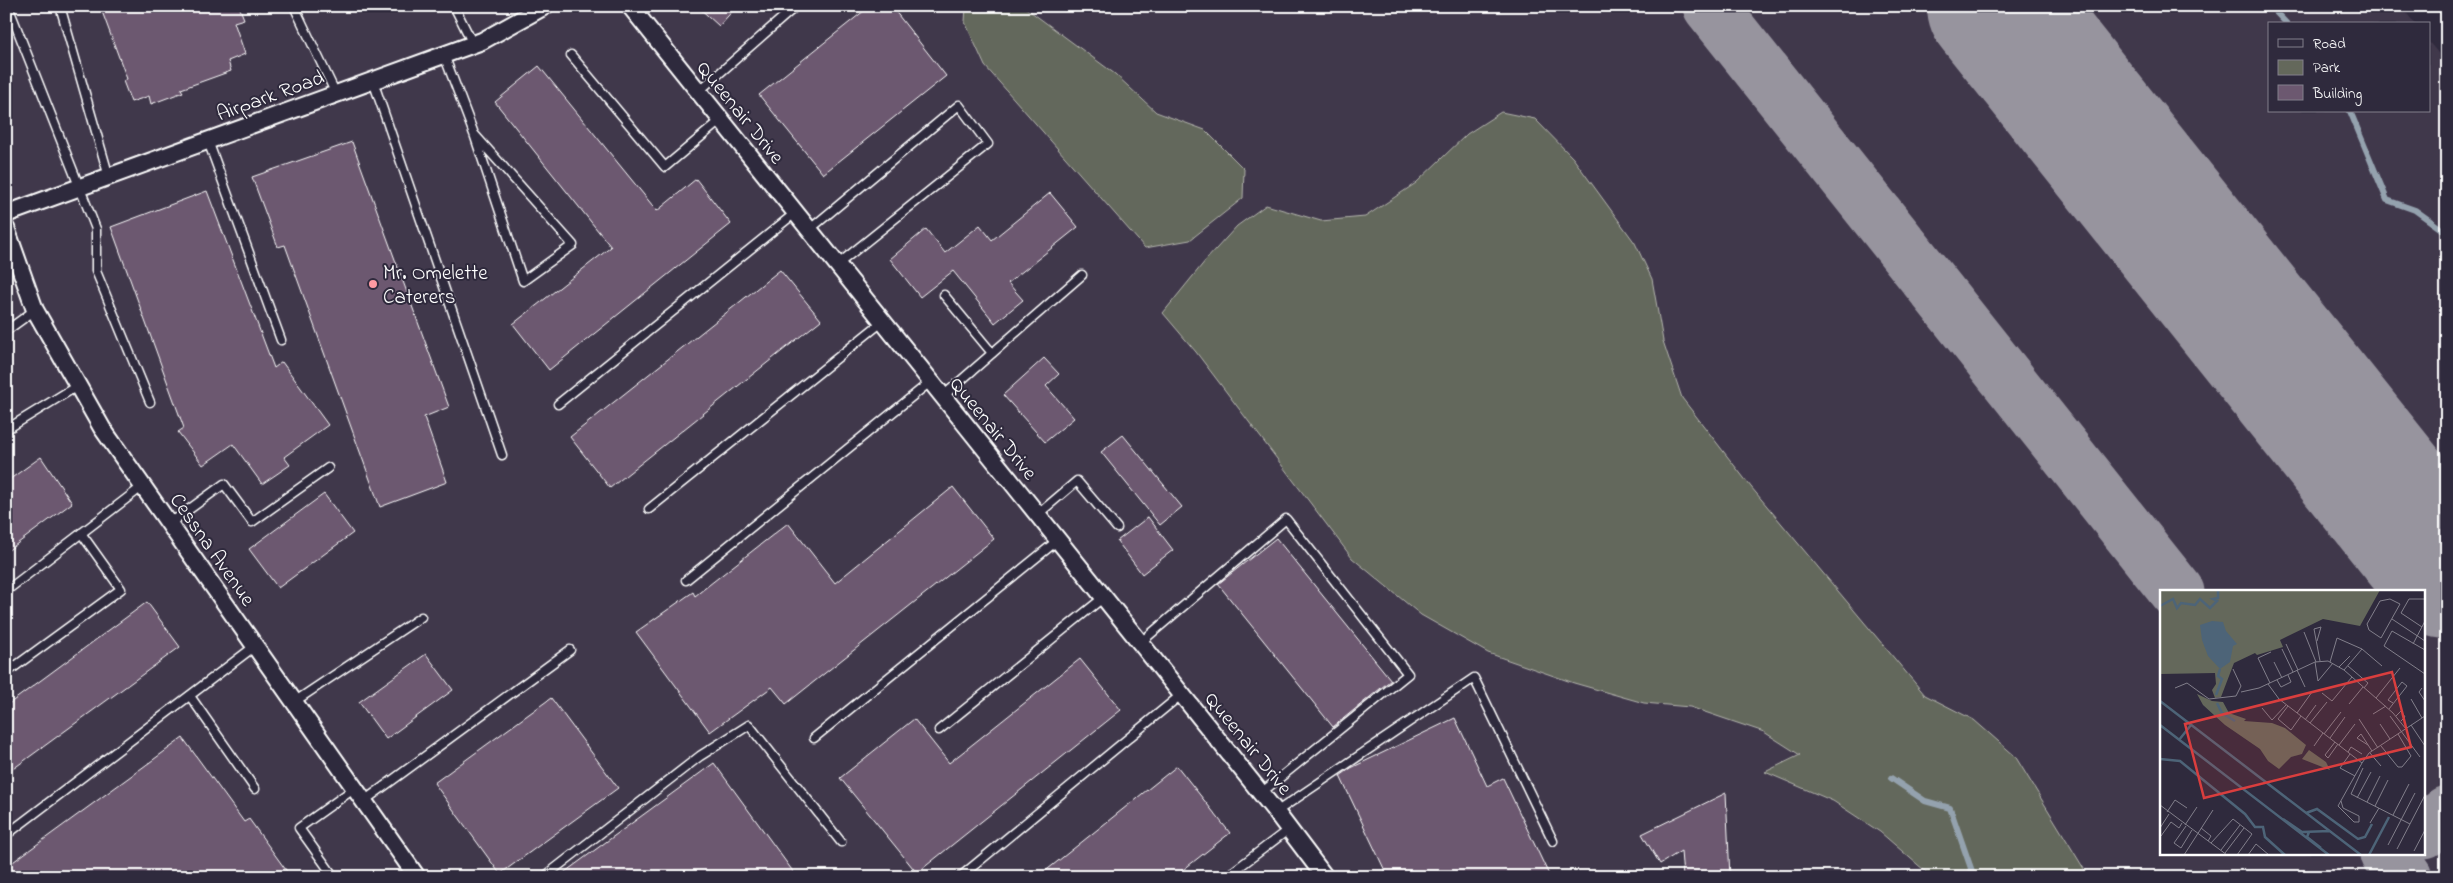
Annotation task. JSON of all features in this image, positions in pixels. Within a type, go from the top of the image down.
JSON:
[{"type":"street","name":"Airpark Road","points":[[6,214],[474,44],[545,6]]},
{"type":"street","name":"Queenair Drive","points":[[630,6],[1261,792],[1326,877]]},
{"type":"street","name":"Cessna Avenue","points":[[6,228],[35,310],[102,428],[417,877]]},
{"type":"lane","points":[[8,6],[96,229],[96,271],[150,402]]},
{"type":"lane","points":[[60,6],[109,177]]},
{"type":"lane","points":[[294,6],[336,94]]},
{"type":"lane","points":[[454,6],[474,44]]},
{"type":"lane","points":[[698,92],[796,6]]},
{"type":"lane","points":[[444,55],[484,162],[524,281],[573,245],[474,134]]},
{"type":"lane","points":[[571,55],[665,167],[721,120]]},
{"type":"lane","points":[[373,80],[502,455]]},
{"type":"lane","points":[[809,230],[959,105],[988,144],[837,265]]},
{"type":"lane","points":[[208,141],[281,340]]},
{"type":"lane","points":[[558,404],[795,213]]},
{"type":"lane","points":[[942,397],[1082,275]]},
{"type":"lane","points":[[944,295],[992,353]]},
{"type":"lane","points":[[6,331],[35,310]]},
{"type":"lane","points":[[650,509],[882,322]]},
{"type":"lane","points":[[686,580],[930,382]]},
{"type":"lane","points":[[6,426],[7,429],[77,386]]},
{"type":"lane","points":[[169,524],[224,484],[252,522],[328,468]]},
{"type":"lane","points":[[1038,515],[1078,481],[1117,528]]},
{"type":"lane","points":[[6,591],[143,486]]},
{"type":"lane","points":[[1140,642],[1286,519],[1408,674],[1261,792]]},
{"type":"lane","points":[[6,674],[120,589],[81,533]]},
{"type":"lane","points":[[814,738],[1058,540]]},
{"type":"lane","points":[[939,730],[1104,597]]},
{"type":"lane","points":[[294,702],[422,617]]},
{"type":"lane","points":[[6,834],[255,646]]},
{"type":"lane","points":[[334,877],[299,828],[360,794],[570,650]]},
{"type":"lane","points":[[1276,812],[1474,678],[1553,841]]},
{"type":"lane","points":[[960,877],[1182,694]]},
{"type":"lane","points":[[190,696],[255,789]]},
{"type":"lane","points":[[544,877],[700,756],[749,725],[841,842]]},
{"type":"lane","points":[[1226,877],[1289,829]]},
{"type":"shaded area","points":[[6,6],[2401,6],[2413,22],[2268,22],[2268,112],[2430,112],[2430,43],[2447,64],[2447,877],[2006,877],[1800,755],[1766,772],[1833,801],[1880,832],[1932,877],[6,877]]},
{"type":"green space","points":[[966,6],[1023,6],[1115,74],[1156,112],[1205,130],[1244,169],[1243,198],[1190,240],[1145,248],[985,66],[965,22]]},
{"type":"green space","points":[[1501,112],[1535,119],[1573,158],[1635,243],[1652,279],[1663,341],[1682,398],[1751,487],[1925,695],[1974,720],[2015,756],[2089,877],[1932,877],[1880,832],[1833,801],[1765,772],[1800,755],[1764,732],[1690,707],[1644,703],[1574,683],[1488,653],[1421,615],[1352,558],[1196,352],[1163,313],[1206,260],[1237,226],[1266,205],[1321,221],[1365,217],[1416,183],[1467,134]]},
{"type":"building","points":[[100,6],[239,6],[244,19],[234,22],[245,54],[228,61],[231,71],[181,89],[183,92],[151,104],[149,96],[131,102],[123,81],[127,79]]},
{"type":"building","points":[[697,6],[737,6],[719,26]]},
{"type":"building","points":[[870,6],[891,6],[946,76],[823,174],[759,95]]},
{"type":"building","points":[[539,66],[657,211],[696,179],[731,224],[549,370],[513,324],[611,247],[495,102]]},
{"type":"building","points":[[352,142],[449,407],[424,417],[447,482],[380,507],[285,245],[278,247],[252,177]]},
{"type":"building","points":[[207,191],[274,368],[282,362],[328,425],[284,457],[290,465],[262,484],[233,444],[203,465],[178,432],[184,428],[111,227]]},
{"type":"building","points":[[1050,193],[1078,227],[1008,283],[1023,300],[995,323],[953,271],[920,297],[890,259],[926,229],[945,253],[980,225],[992,240]]},
{"type":"building","points":[[780,270],[821,320],[610,488],[570,437]]},
{"type":"building","points":[[1044,358],[1059,374],[1046,386],[1074,418],[1045,442],[1003,395]]},
{"type":"building","points":[[1123,435],[1182,507],[1160,525],[1101,452]]},
{"type":"building","points":[[41,457],[72,503],[6,552],[6,482]]},
{"type":"building","points":[[953,487],[994,539],[786,704],[772,687],[710,732],[636,632],[693,592],[695,596],[788,523],[835,583]]},
{"type":"building","points":[[324,494],[353,533],[278,588],[249,549]]},
{"type":"building","points":[[1148,517],[1173,550],[1142,574],[1117,541]]},
{"type":"building","points":[[1276,538],[1391,680],[1333,727],[1218,584]]},
{"type":"building","points":[[147,602],[180,647],[6,774],[6,706]]},
{"type":"building","points":[[426,654],[453,690],[386,739],[359,702]]},
{"type":"building","points":[[1080,659],[1121,710],[917,873],[840,778],[914,719],[949,763]]},
{"type":"building","points":[[551,698],[618,788],[500,874],[434,783]]},
{"type":"building","points":[[1455,718],[1487,786],[1503,778],[1550,877],[1388,877],[1340,776],[1351,768]]},
{"type":"building","points":[[183,738],[244,822],[249,819],[291,877],[6,877],[6,867]]},
{"type":"building","points":[[714,763],[797,877],[558,877]]},
{"type":"building","points":[[1177,766],[1230,833],[1174,877],[1038,877]]},
{"type":"building","points":[[1726,793],[1730,877],[1683,877],[1681,851],[1660,864],[1642,834]]},
{"type":"waterway","points":[[2270,6],[2285,22]]},
{"type":"waterway","points":[[2350,112],[2387,200],[2415,210],[2447,233]]},
{"type":"waterway","points":[[1891,778],[1925,801],[1950,808],[1974,877]]},
{"type":"taxiway","points":[[1710,6],[2175,590]]},
{"type":"taxiway","points":[[2426,829],[2447,813]]},
{"type":"taxiway","points":[[2389,856],[2405,877]]},
{"type":"runway","points":[[1996,6],[2447,570]]},
{"type":"place","name":"Mr. Omelette Caterers","points":[[373,284]]}]
